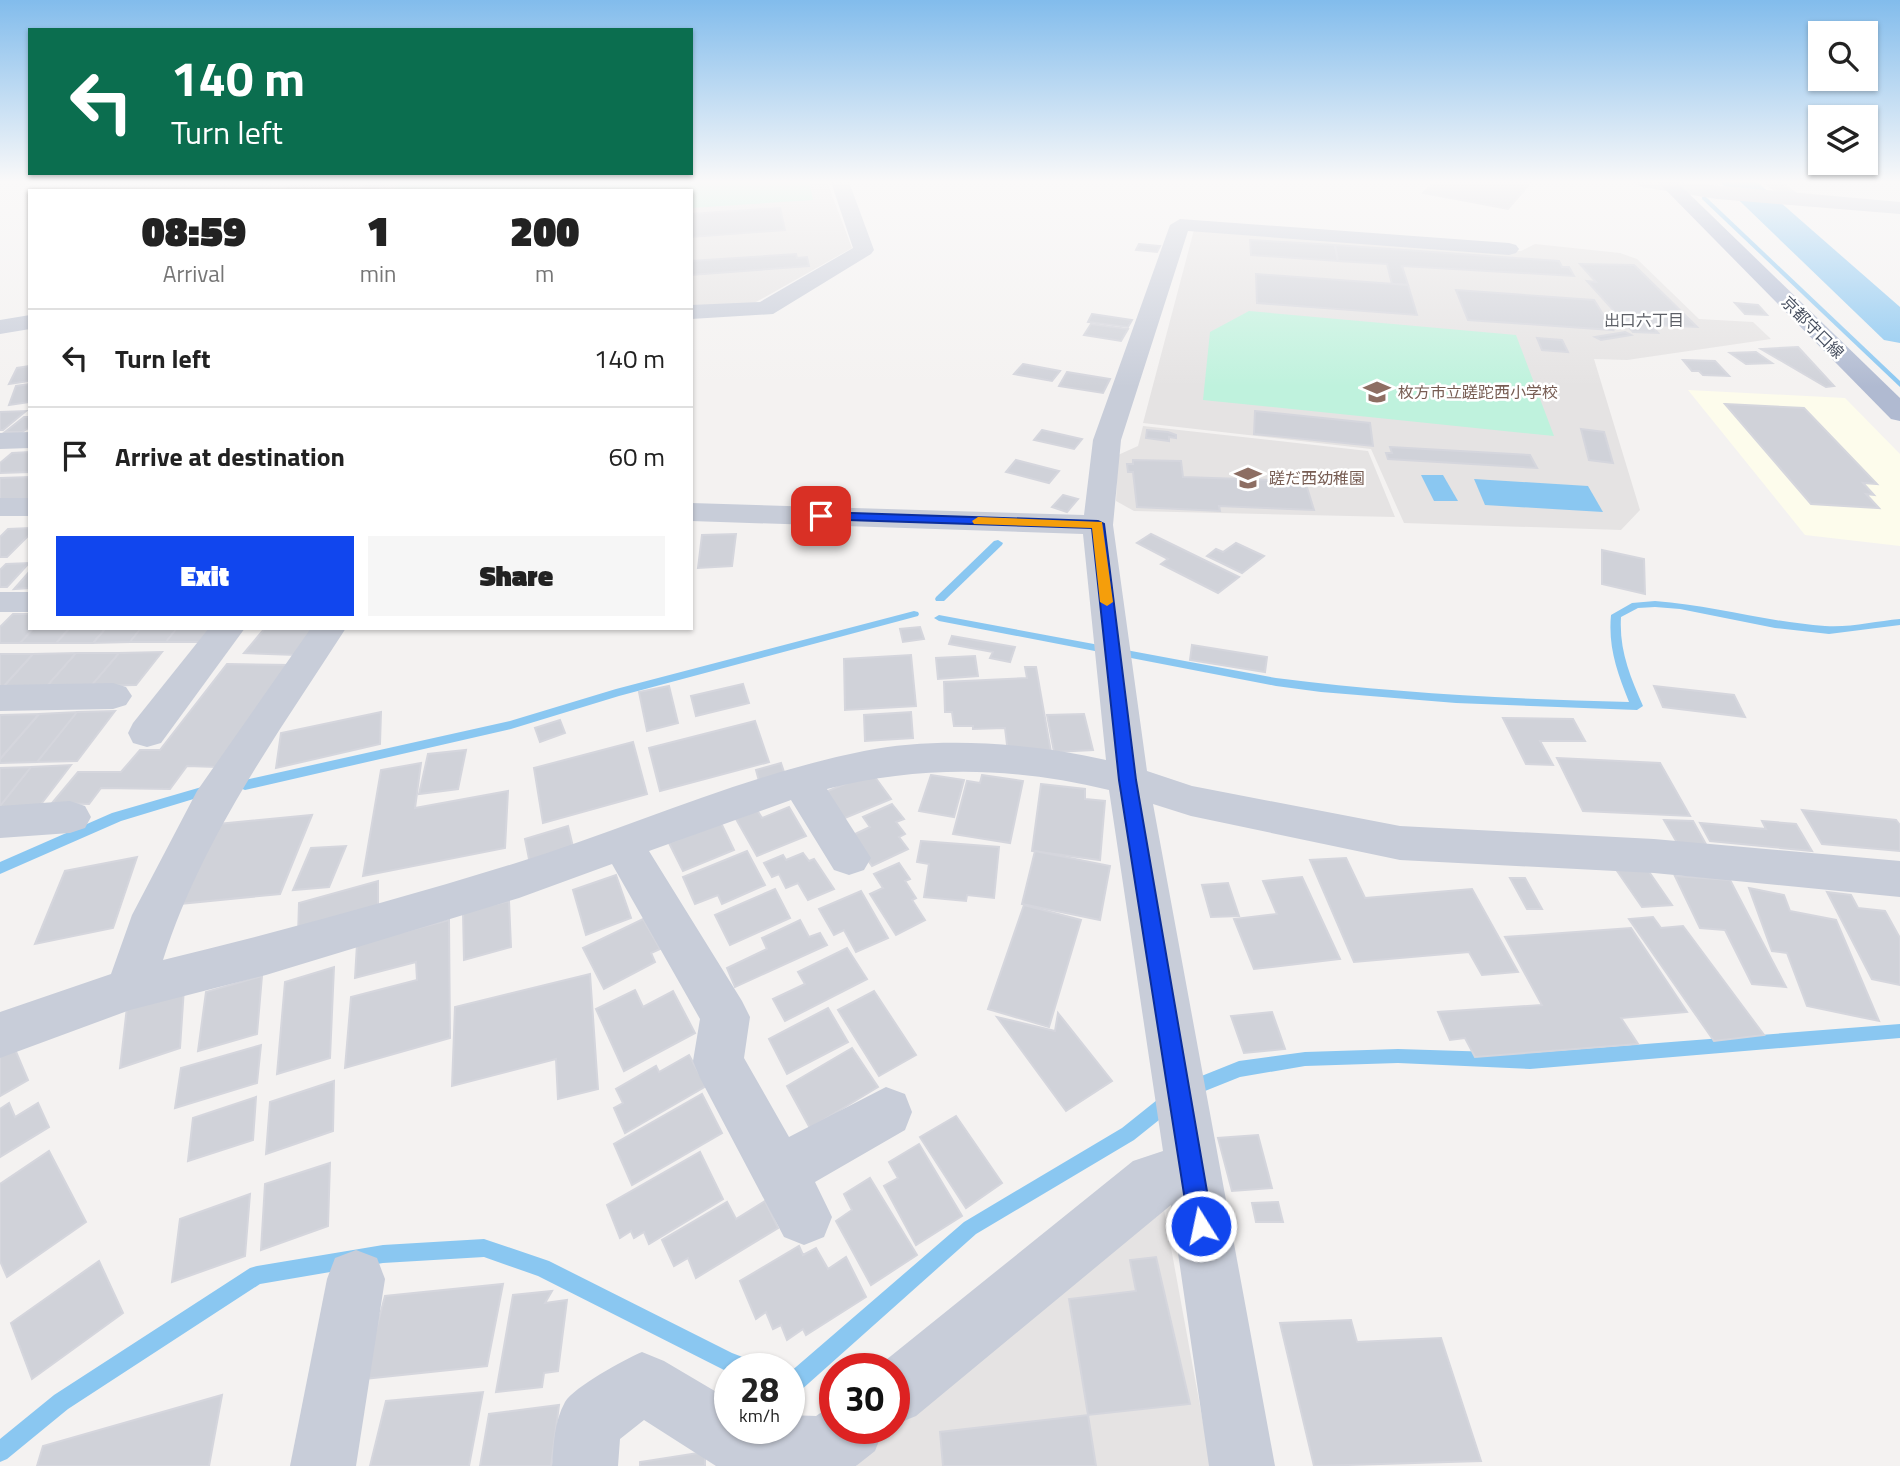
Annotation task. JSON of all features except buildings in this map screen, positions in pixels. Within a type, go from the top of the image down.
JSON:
[{"type":"main road","name":"京都守口線","points":[[1736,250],[1900,413]]},
{"type":"street","points":[[693,312],[765,309],[863,250]]},
{"type":"street","points":[[1172,250],[1107,440],[1098,524],[1128,780],[1242,1466]]},
{"type":"street","points":[[0,327],[28,322]]},
{"type":"street","points":[[0,441],[28,440]]},
{"type":"street","points":[[0,508],[28,507]]},
{"type":"street","points":[[693,512],[1098,524]]},
{"type":"street","points":[[0,602],[28,602]]},
{"type":"street","points":[[148,733],[227,630]]},
{"type":"street","points":[[130,989],[155,915],[212,802],[328,630]]},
{"type":"street","points":[[0,698],[113,696]]},
{"type":"street","points":[[0,1035],[130,989],[266,955],[519,880],[800,781],[866,765],[975,756],[1128,780],[1191,801],[1400,843],[1654,856],[1900,879]]},
{"type":"street","points":[[800,781],[849,858]]},
{"type":"street","points":[[0,822],[70,817]]},
{"type":"street","points":[[623,845],[724,1017],[718,1061],[804,1217]]},
{"type":"street","points":[[779,1172],[886,1112]]},
{"type":"street","points":[[910,1381],[1153,1181],[1184,1122]]},
{"type":"street","points":[[323,1466],[356,1279]]},
{"type":"street","points":[[585,1466],[589,1422],[642,1384],[744,1446],[835,1448]]},
{"type":"shaded area","points":[[693,250],[848,250],[749,306],[693,309]]},
{"type":"shaded area","name":"枚方市立蹉跎西小学校","points":[[1189,250],[1596,250],[1620,253],[1637,259],[1699,319],[1753,322],[1771,339],[1627,360],[1594,359],[1640,510],[1621,530],[1404,523],[1371,449],[1143,423]]},
{"type":"shaded area","points":[[1688,390],[1845,398],[1900,454],[1900,546],[1805,535]]},
{"type":"shaded area","name":"蹉だ西幼稚園","points":[[1143,426],[1368,451],[1395,517],[1134,511],[1116,501],[1118,455],[1138,446]]},
{"type":"shaded area","points":[[1163,1204],[1211,1466],[857,1466],[857,1455],[870,1444],[910,1444],[910,1411]]},
{"type":"green space","points":[[1249,311],[1516,335],[1554,436],[1203,400],[1210,332]]},
{"type":"water","points":[[1421,475],[1443,475],[1458,501],[1434,501]]},
{"type":"water","points":[[1474,479],[1588,486],[1603,512],[1485,505]]},
{"type":"waterway","points":[[1759,250],[1900,385]]},
{"type":"waterway","points":[[1812,250],[1900,330]]},
{"type":"waterway","points":[[940,599],[998,543]]},
{"type":"waterway","points":[[939,618],[1276,682],[1321,688],[1456,699],[1637,706],[1619,662],[1615,641],[1616,615],[1636,605],[1680,606],[1775,625],[1829,630],[1900,622]]},
{"type":"waterway","points":[[245,785],[511,725],[616,693],[914,614]]},
{"type":"waterway","points":[[0,868],[117,817],[205,791]]},
{"type":"waterway","points":[[1190,1089],[1239,1069],[1305,1059],[1398,1056],[1530,1061],[1900,1031]]},
{"type":"waterway","points":[[805,1373],[970,1228],[1128,1134],[1168,1102]]},
{"type":"waterway","points":[[0,1452],[61,1402],[257,1275],[383,1254],[484,1248],[542,1268],[714,1355]]},
{"type":"slow traffic","points":[[978,521],[1098,524],[1107,602]]},
{"type":"place","name":"枚方市立蹉跎西小学校","points":[[1377,392]]},
{"type":"place","name":"蹉だ西幼稚園","points":[[1248,478]]},
{"type":"district","name":"出口六丁目","points":[[1644,320]]},
{"type":"route","points":[[821,516],[1098,524],[1128,780],[1201,1226]]}]
